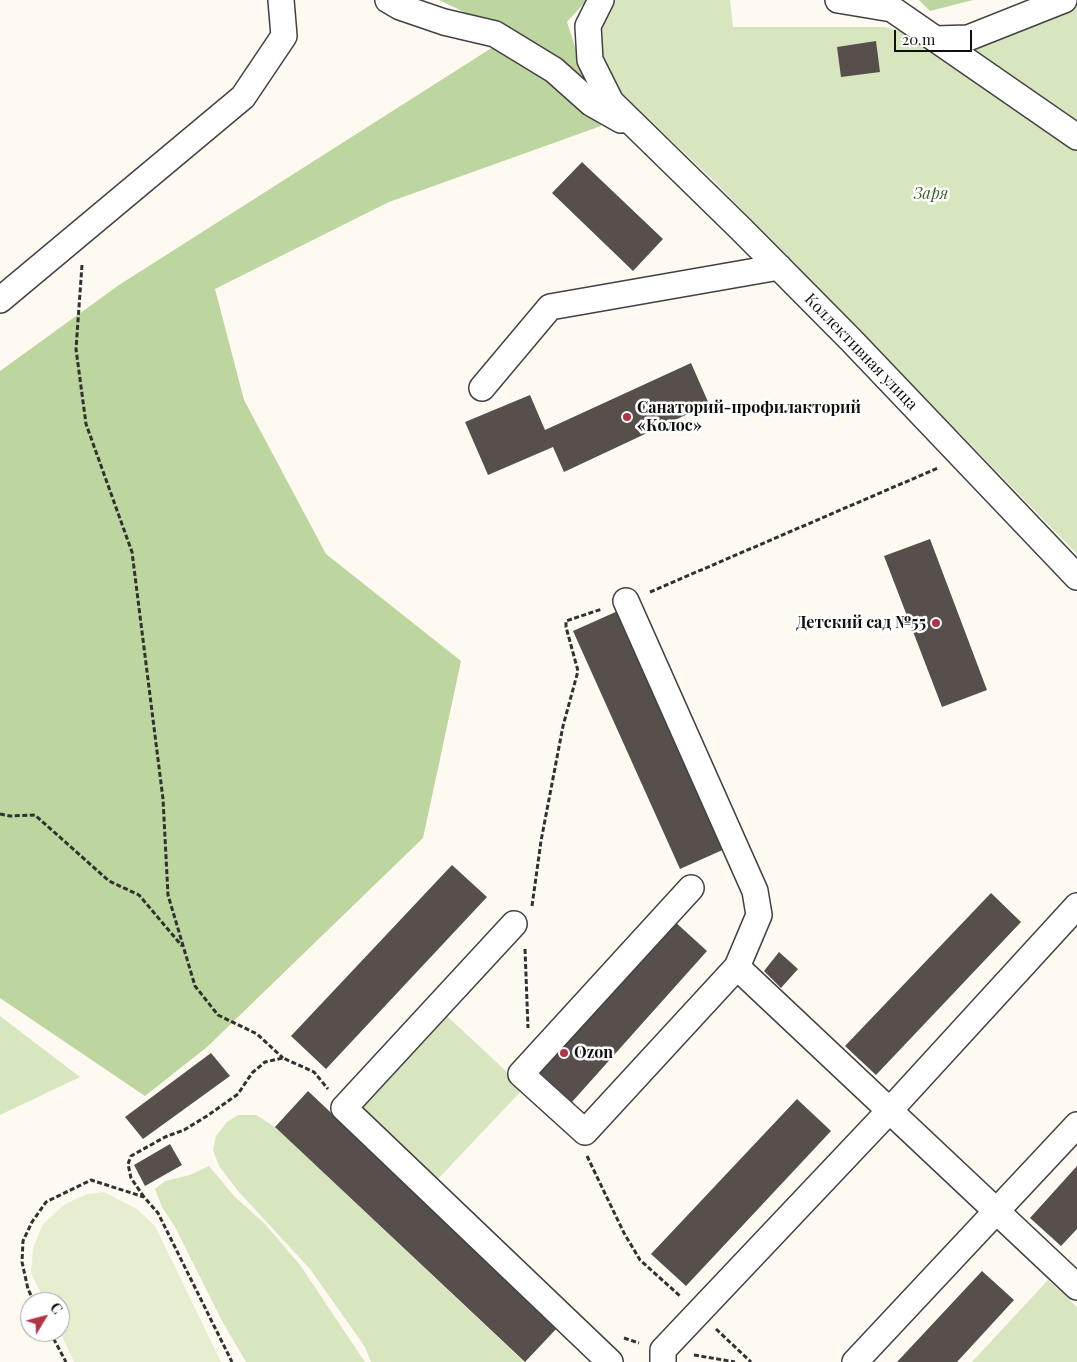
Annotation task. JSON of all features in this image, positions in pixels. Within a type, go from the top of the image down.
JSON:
[{"type":"street","points":[[0,300],[243,97],[284,36],[281,0]]},
{"type":"street","points":[[388,0],[400,7],[444,22],[495,34],[554,70],[591,103],[640,131]]},
{"type":"street","points":[[601,0],[588,26],[590,60],[611,102],[640,131]]},
{"type":"street","points":[[838,0],[892,10],[1077,137]]},
{"type":"street","points":[[936,39],[968,38],[1064,0]]},
{"type":"street","name":"Коллективная улица","points":[[640,131],[779,267],[1077,577]]},
{"type":"street","points":[[482,388],[550,306],[779,267]]},
{"type":"street","points":[[626,601],[755,891],[759,915],[738,967],[585,1132],[521,1074],[691,888]]},
{"type":"street","points":[[663,1362],[662,1350],[891,1109],[1077,906]]},
{"type":"street","points":[[514,924],[344,1108],[610,1362]]},
{"type":"street","points":[[738,967],[1077,1286]]},
{"type":"street","points":[[855,1362],[1077,1125]]},
{"type":"path","points":[[84,229],[77,358],[86,424],[132,552],[162,799],[168,895],[196,986],[218,1015],[257,1034],[283,1058],[314,1072],[344,1108]]},
{"type":"path","points":[[0,814],[10,816],[35,815],[109,881],[139,895],[184,949]]},
{"type":"path","points":[[232,1362],[158,1213],[131,1178],[128,1164],[131,1156],[165,1137],[184,1130],[208,1116],[238,1094],[252,1074],[265,1062],[283,1058]]},
{"type":"path","points":[[586,1153],[624,1233],[640,1260],[752,1362]]},
{"type":"path","points":[[29,1292],[22,1262],[23,1241],[32,1222],[46,1202],[91,1180],[144,1197]]},
{"type":"path","points":[[55,1342],[66,1362]]},
{"type":"green space","points":[[439,0],[587,0],[567,22],[601,126],[389,202],[215,289],[244,400],[326,554],[461,661],[423,838],[207,1047],[145,1096],[0,998],[0,371],[119,285],[512,35]]},
{"type":"green space","name":"Заря","points":[[611,0],[730,0],[733,27],[884,27],[936,39],[971,54],[983,38],[1069,0],[1077,0],[1077,554],[711,178],[608,81],[598,46],[604,18]]},
{"type":"green space","points":[[919,0],[973,0],[930,11]]},
{"type":"green space","points":[[0,1016],[80,1077],[0,1115]]},
{"type":"green space","points":[[447,1016],[524,1088],[437,1180],[361,1109]]},
{"type":"green space","points":[[238,1115],[256,1115],[275,1127],[524,1362],[371,1362],[365,1347],[310,1269],[238,1191],[219,1166],[213,1150],[216,1136],[227,1122]]},
{"type":"green space","points":[[209,1166],[234,1196],[265,1224],[300,1265],[365,1362],[246,1362],[222,1321],[175,1227],[162,1207],[155,1189],[165,1181],[190,1175]]},
{"type":"green space","points":[[104,1192],[137,1209],[155,1226],[221,1362],[74,1362],[65,1342],[70,1342],[70,1292],[40,1292],[31,1273],[33,1248],[43,1224],[65,1204],[87,1194]]},
{"type":"green space","points":[[1048,1280],[1077,1307],[1077,1362],[972,1362]]},
{"type":"building","points":[[876,41],[880,72],[841,77],[837,47]]},
{"type":"building","points":[[582,162],[663,239],[633,271],[552,193]]},
{"type":"building","name":"Санаторий-профилакторий «Колос»","points":[[691,363],[709,404],[564,472],[553,447],[488,475],[465,422],[530,395],[545,430]]},
{"type":"building","name":"Детский сад №55","points":[[930,539],[987,690],[942,707],[884,556]]},
{"type":"building","points":[[620,610],[727,848],[680,869],[573,631]]},
{"type":"building","points":[[452,865],[487,897],[326,1069],[291,1036]]},
{"type":"building","points":[[991,893],[1021,922],[876,1075],[845,1046]]},
{"type":"building","points":[[673,920],[707,951],[572,1102],[538,1071]]},
{"type":"building","points":[[779,952],[798,969],[781,988],[764,971]]},
{"type":"building","points":[[211,1053],[230,1076],[143,1139],[125,1117]]},
{"type":"building","points":[[308,1091],[558,1327],[525,1362],[275,1127]]},
{"type":"building","points":[[797,1099],[831,1131],[686,1286],[651,1254]]},
{"type":"building","points":[[170,1144],[182,1165],[145,1186],[134,1165]]},
{"type":"building","points":[[1077,1166],[1077,1229],[1061,1246],[1030,1218]]},
{"type":"building","points":[[982,1271],[1014,1300],[957,1362],[897,1362]]},
{"type":"place","name":"Санаторий-профилакторий «Колос»","points":[[627,417]]},
{"type":"place","name":"Детский сад №55","points":[[936,623]]},
{"type":"place","name":"Ozon","points":[[564,1053]]}]
